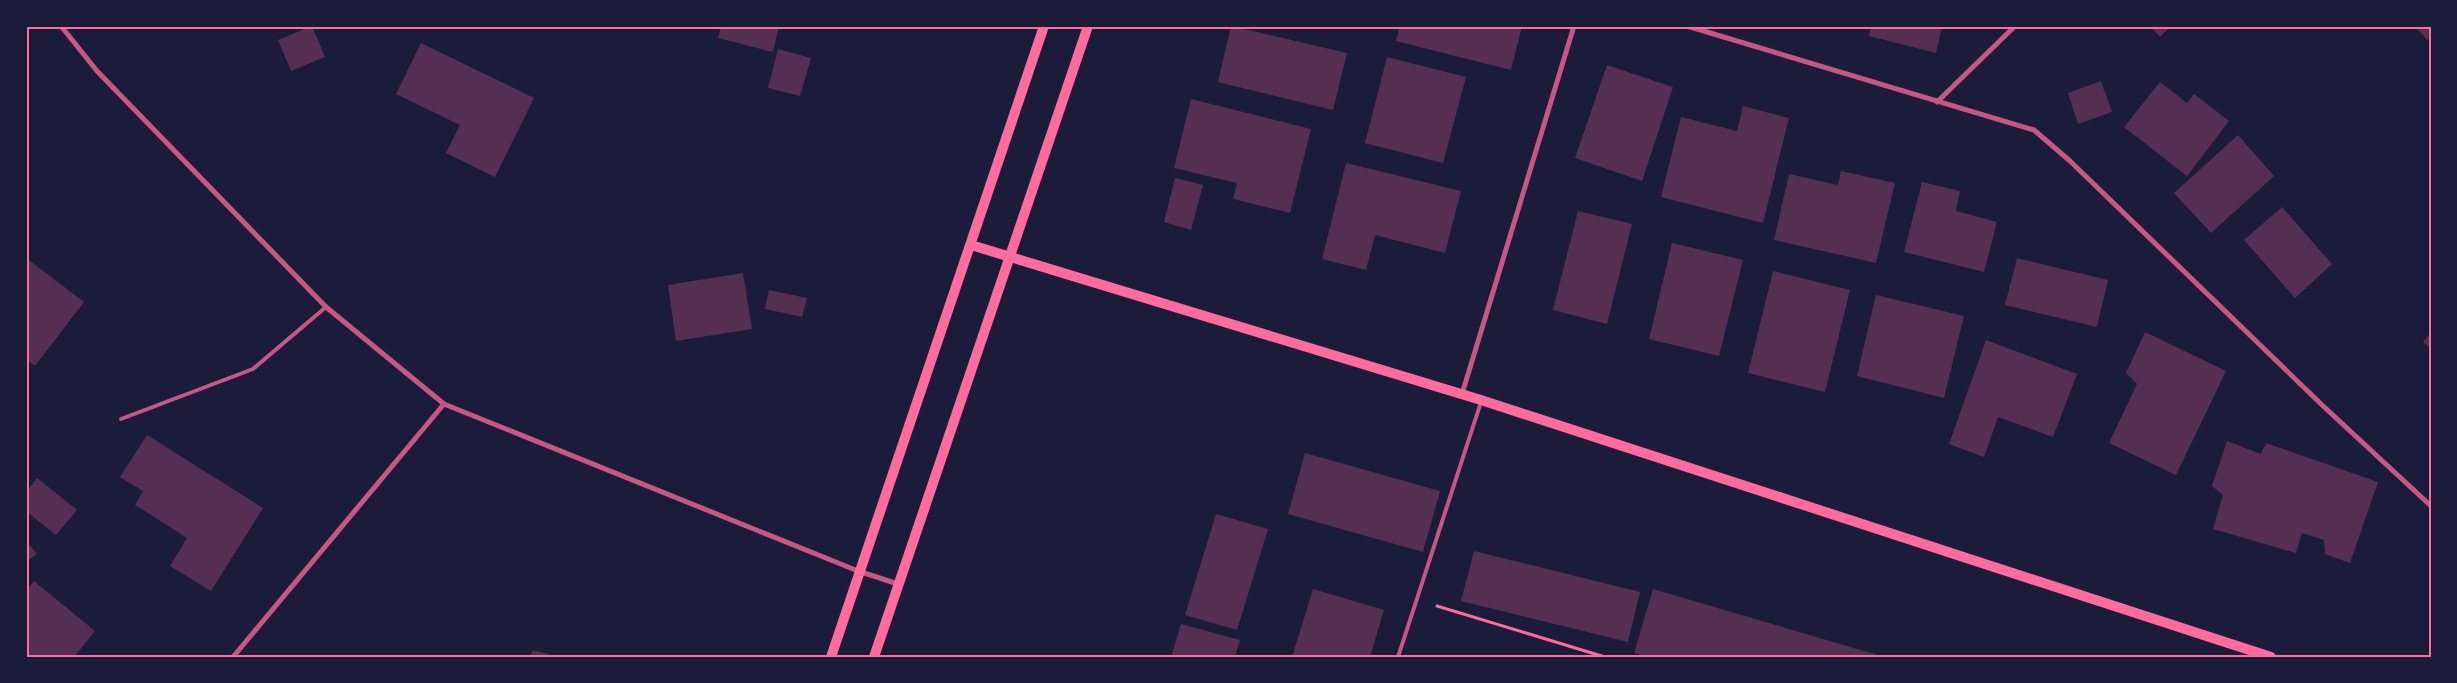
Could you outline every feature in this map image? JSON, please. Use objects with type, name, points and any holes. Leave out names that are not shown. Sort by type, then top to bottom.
[{"type":"main road","points":[[831,657],[858,571],[971,245],[1044,26]]},
{"type":"main road","points":[[874,657],[1088,26]]},
{"type":"main road","points":[[971,245],[1481,400],[2271,657]]},
{"type":"street","points":[[62,26],[97,71],[326,307],[444,404],[858,571],[898,584]]},
{"type":"street","points":[[1462,394],[1574,26]]},
{"type":"street","points":[[1687,26],[2034,130],[2070,161],[2321,404],[2431,506]]},
{"type":"street","points":[[1936,102],[2015,26]]},
{"type":"street","points":[[233,657],[444,404]]},
{"type":"lane","points":[[120,419],[253,369],[326,307]]},
{"type":"lane","points":[[1398,657],[1415,599],[1481,400]]},
{"type":"path","points":[[1415,599],[1605,657]]},
{"type":"building","points":[[312,26],[325,57],[291,71],[278,40]]},
{"type":"building","points":[[721,26],[779,26],[773,52],[718,38]]},
{"type":"building","points":[[1231,26],[1347,53],[1333,110],[1218,82]]},
{"type":"building","points":[[1400,26],[1522,26],[1511,70],[1396,41]]},
{"type":"building","points":[[1871,26],[1942,26],[1936,53],[1869,36]]},
{"type":"building","points":[[2150,26],[2171,26],[2160,37]]},
{"type":"building","points":[[2415,26],[2431,26],[2431,36],[2427,40]]},
{"type":"building","points":[[421,43],[534,98],[495,177],[446,153],[460,125],[396,94]]},
{"type":"building","points":[[778,49],[811,58],[800,96],[768,88]]},
{"type":"building","points":[[1387,57],[1466,77],[1443,163],[1365,143]]},
{"type":"building","points":[[1607,65],[1673,87],[1642,181],[1575,158]]},
{"type":"building","points":[[2101,81],[2112,112],[2078,124],[2068,93]]},
{"type":"building","points":[[2160,82],[2187,103],[2194,94],[2229,121],[2187,176],[2124,127]]},
{"type":"building","points":[[1191,99],[1311,129],[1290,213],[1233,199],[1237,183],[1174,168]]},
{"type":"building","points":[[1743,106],[1789,118],[1763,223],[1661,197],[1681,117],[1737,131]]},
{"type":"building","points":[[2238,135],[2274,176],[2211,233],[2174,193]]},
{"type":"building","points":[[1346,163],[1461,191],[1445,253],[1375,235],[1366,270],[1322,259]]},
{"type":"building","points":[[1841,171],[1895,183],[1876,263],[1774,240],[1789,174],[1838,185]]},
{"type":"building","points":[[1175,178],[1203,185],[1191,230],[1164,222]]},
{"type":"building","points":[[1922,182],[1960,191],[1956,211],[1997,222],[1984,272],[1904,252]]},
{"type":"building","points":[[2282,207],[2332,264],[2295,298],[2244,240]]},
{"type":"building","points":[[1578,211],[1632,224],[1607,324],[1553,310]]},
{"type":"building","points":[[1672,243],[1743,260],[1719,356],[1649,339]]},
{"type":"building","points":[[26,258],[84,302],[35,366],[26,359]]},
{"type":"building","points":[[2017,258],[2108,280],[2097,327],[2005,305]]},
{"type":"building","points":[[1773,271],[1850,290],[1825,392],[1748,373]]},
{"type":"building","points":[[743,273],[752,329],[676,341],[668,285]]},
{"type":"building","points":[[769,290],[807,298],[802,317],[765,309]]},
{"type":"building","points":[[1876,295],[1964,316],[1944,398],[1857,376]]},
{"type":"building","points":[[2145,332],[2226,371],[2176,475],[2109,443],[2137,384],[2126,373]]},
{"type":"building","points":[[2431,333],[2431,349],[2423,342]]},
{"type":"building","points":[[1986,340],[2077,374],[2053,437],[1998,417],[1984,457],[1949,444]]},
{"type":"building","points":[[147,435],[263,508],[211,591],[170,566],[187,538],[135,505],[143,491],[120,477]]},
{"type":"building","points":[[2227,441],[2261,454],[2266,443],[2378,482],[2350,563],[2325,554],[2324,540],[2302,533],[2296,553],[2213,529],[2223,495],[2212,486]]},
{"type":"building","points":[[1305,453],[1440,491],[1423,552],[1288,514]]},
{"type":"building","points":[[37,478],[77,510],[56,535],[26,511],[26,493]]},
{"type":"building","points":[[1216,514],[1268,529],[1237,630],[1185,615]]},
{"type":"building","points":[[26,541],[37,554],[26,562]]},
{"type":"building","points":[[1474,551],[1640,592],[1628,642],[1461,601]]},
{"type":"building","points":[[34,581],[95,631],[74,657],[26,657],[26,591]]},
{"type":"building","points":[[1313,589],[1384,610],[1370,657],[1292,657]]},
{"type":"building","points":[[1653,589],[1881,657],[1648,657],[1634,653]]},
{"type":"building","points":[[1181,624],[1240,640],[1235,657],[1171,657]]},
{"type":"building","points":[[533,650],[555,656],[555,657],[530,657]]}]
